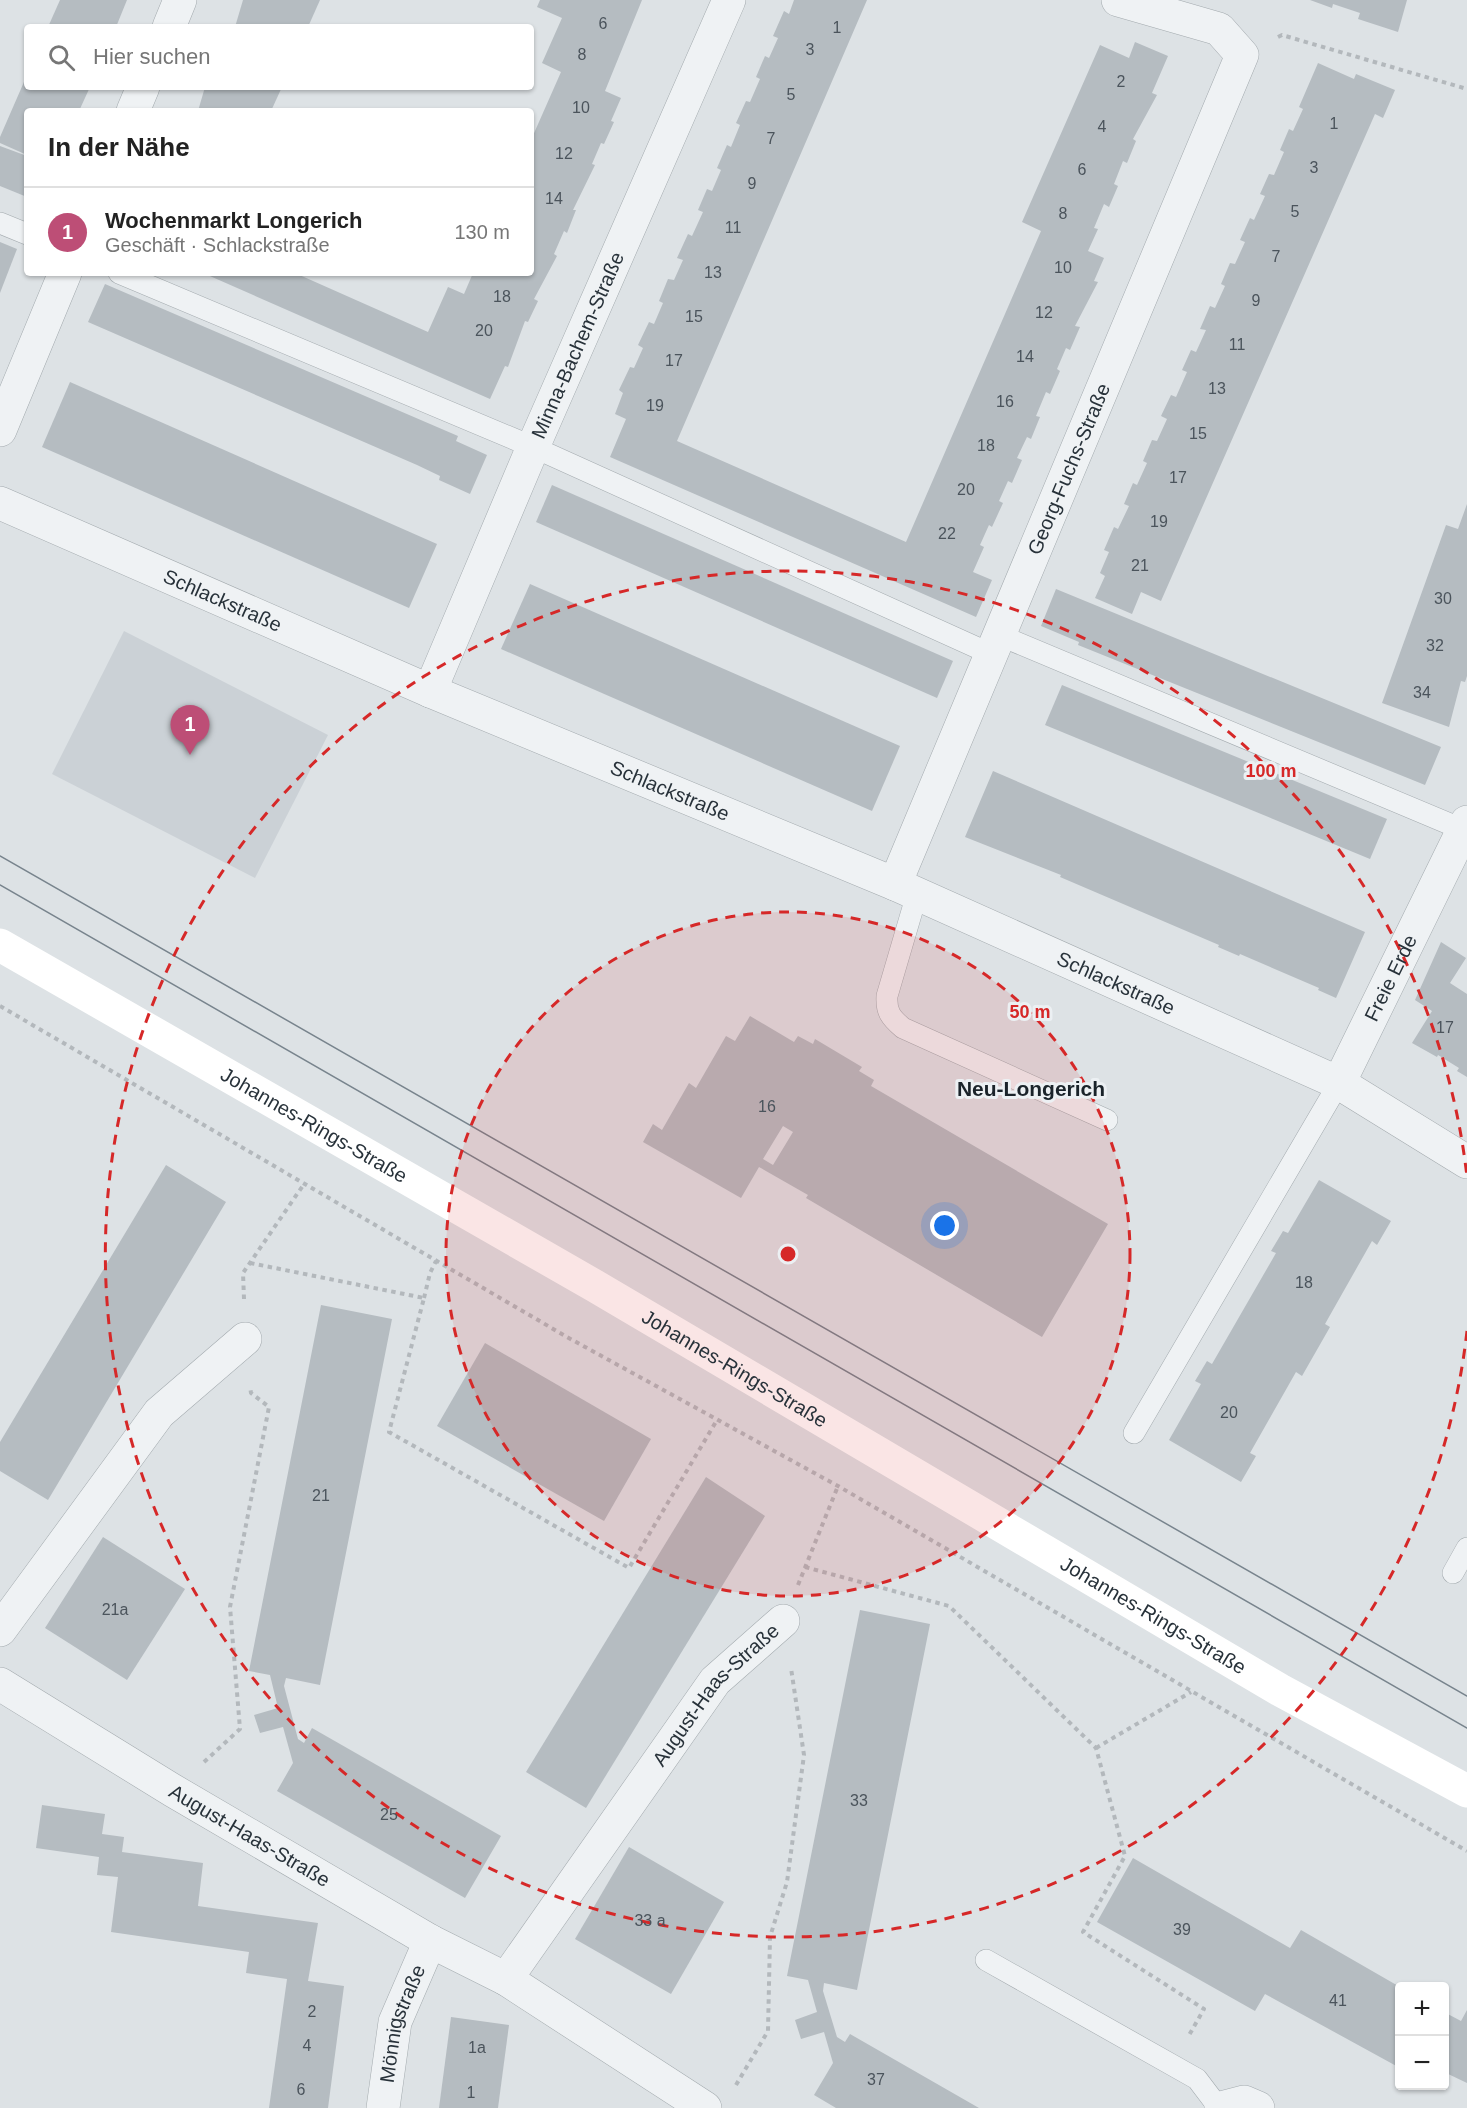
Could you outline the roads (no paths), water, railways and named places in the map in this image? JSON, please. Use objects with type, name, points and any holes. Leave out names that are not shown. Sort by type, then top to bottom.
[{"type":"street","points":[[170,24],[180,0]]},
{"type":"street","name":"Minna-Bachem-Straße","points":[[430,691],[533,447],[729,0]]},
{"type":"street","name":"Georg-Fuchs-Straße","points":[[906,889],[995,645],[1242,55],[1219,29],[1118,0]]},
{"type":"street","points":[[134,108],[142,90]]},
{"type":"street","points":[[0,430],[64,276]]},
{"type":"street","name":"Schlackstraße","points":[[0,503],[430,691],[906,889],[1339,1083],[1467,1162]]},
{"type":"street","name":"Freie Erde","points":[[1339,1083],[1456,878],[1466,826]]},
{"type":"street","name":"Johannes-Rings-Straße","points":[[0,945],[595,1286],[1280,1690],[1467,1791]]},
{"type":"street","points":[[0,1630],[159,1413],[245,1339]]},
{"type":"street","name":"August-Haas-Straße","points":[[506,1979],[715,1681],[783,1621]]},
{"type":"street","name":"August-Haas-Straße","points":[[0,1684],[172,1790],[430,1941],[506,1979],[705,2108]]},
{"type":"street","name":"Mönnigstraße","points":[[383,2108],[395,2022],[430,1941]]},
{"type":"street","points":[[1220,2108],[1244,2102],[1258,2108]]},
{"type":"lane","points":[[0,223],[24,233]]},
{"type":"lane","points":[[126,276],[995,645],[1466,826]]},
{"type":"lane","points":[[906,889],[887,996],[886,1009],[892,1018],[903,1028],[1107,1120]]},
{"type":"lane","points":[[1134,1433],[1339,1083]]},
{"type":"lane","points":[[1453,1573],[1467,1548]]},
{"type":"lane","points":[[986,1960],[1197,2079],[1220,2108]]},
{"type":"tram line","points":[[0,856],[1467,1696]]},
{"type":"tram line","points":[[0,885],[1467,1728]]},
{"type":"place","name":"Wochenmarkt Longerich","points":[[190,755]]},
{"type":"district","name":"Neu-Longerich","points":[[1031,1089]]}]
